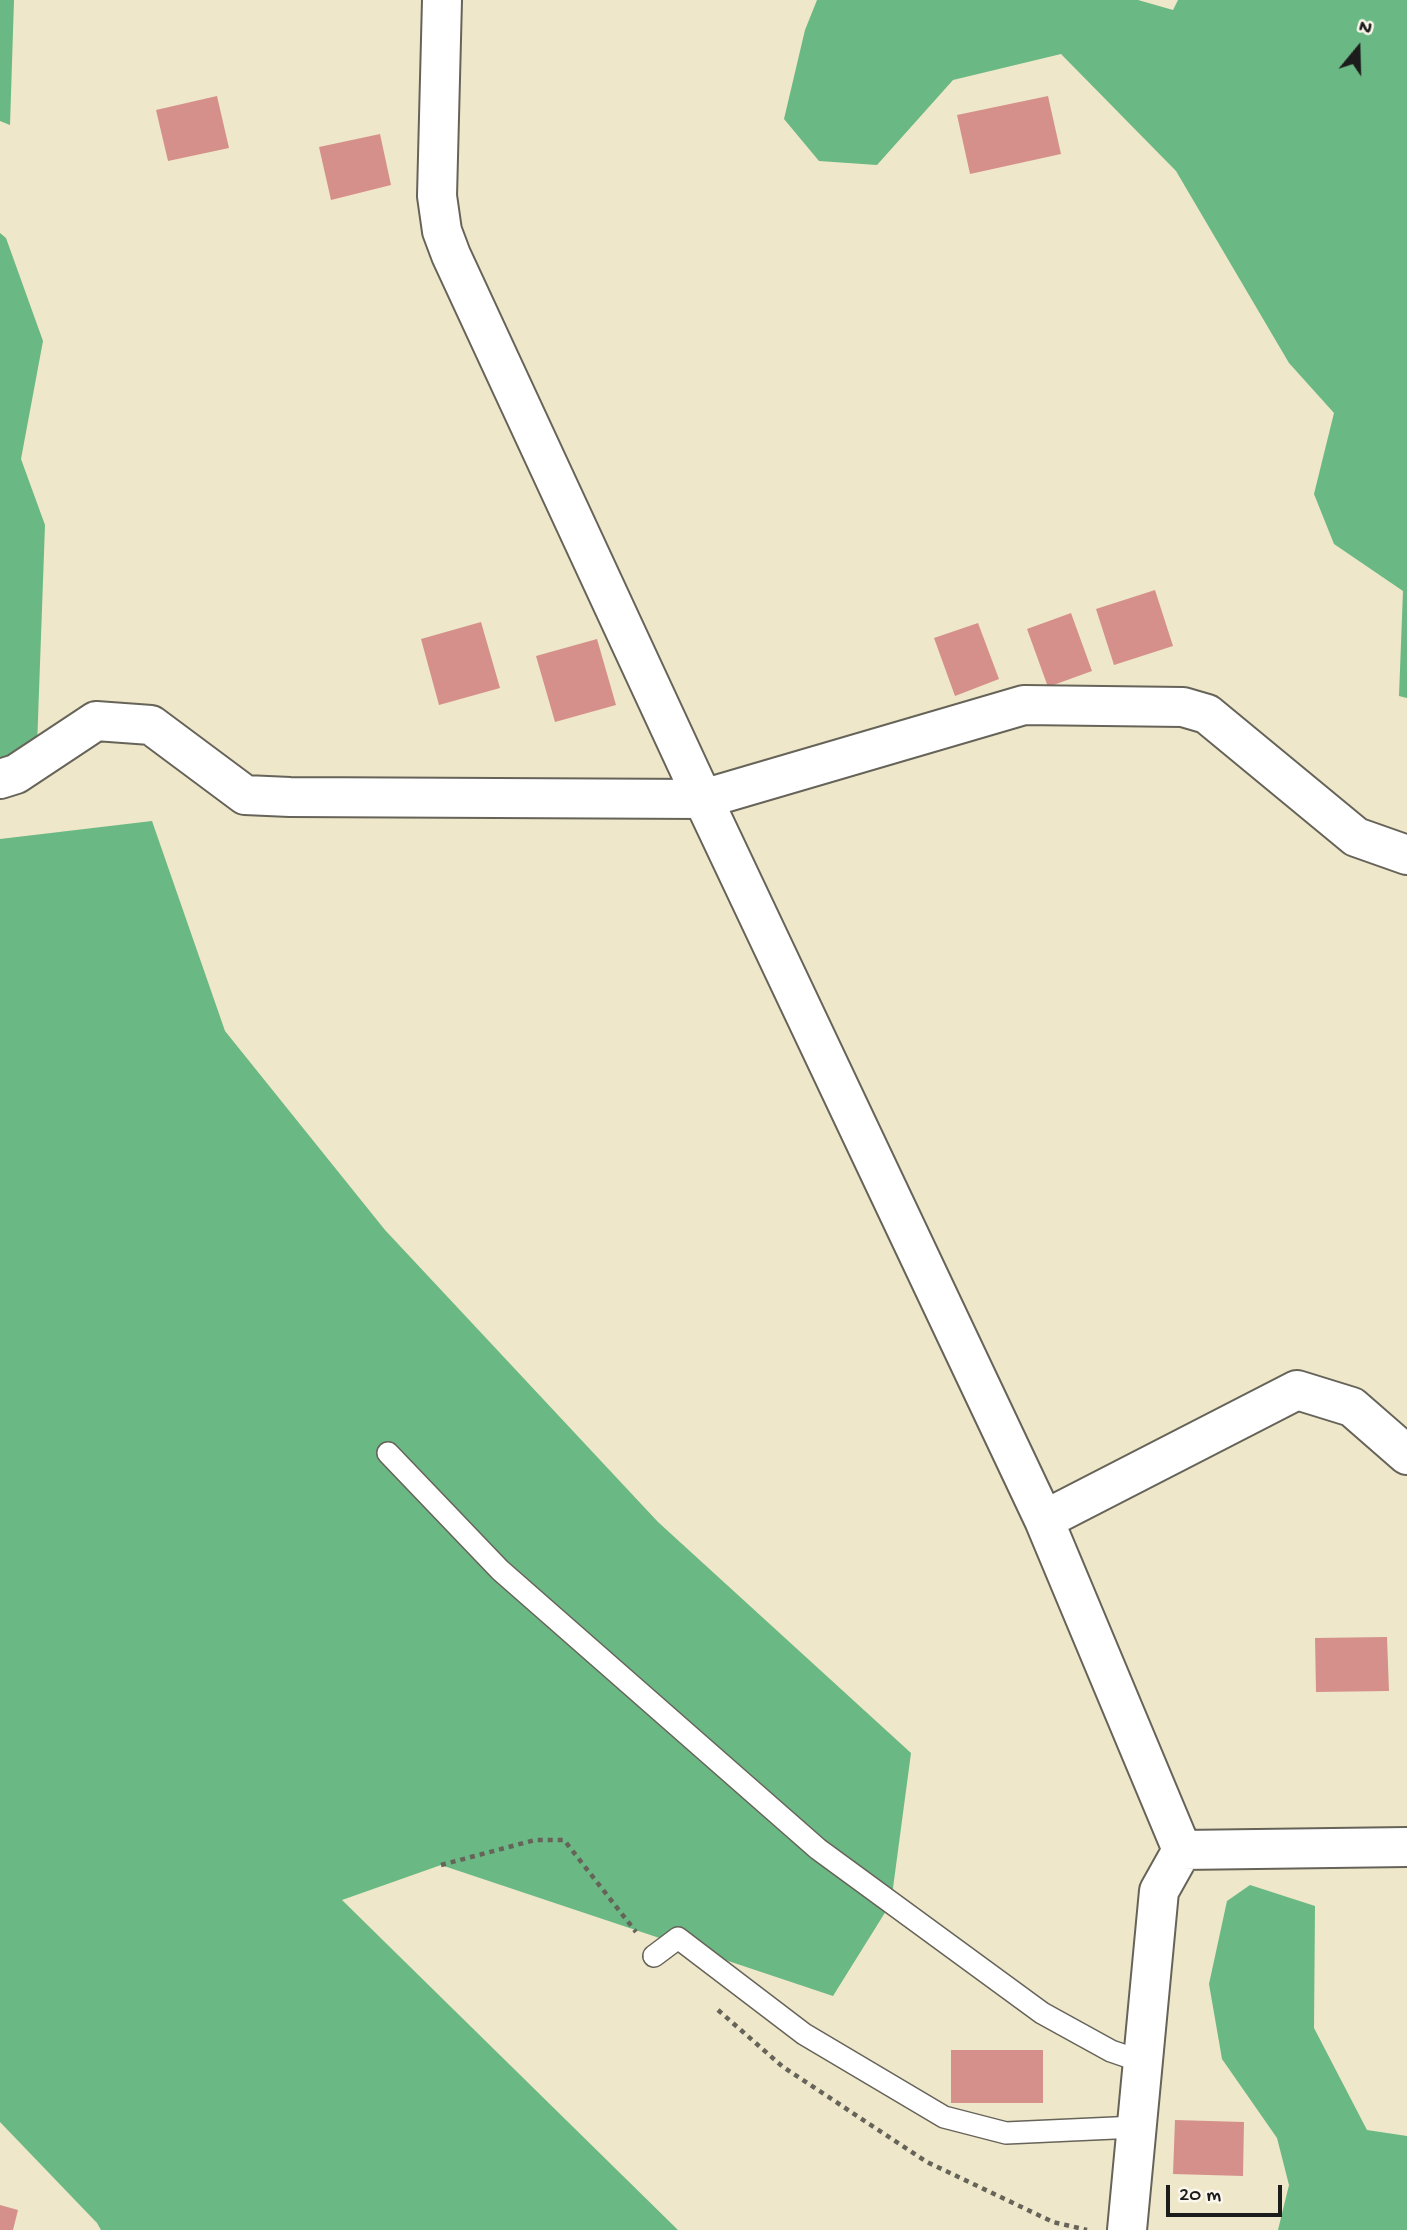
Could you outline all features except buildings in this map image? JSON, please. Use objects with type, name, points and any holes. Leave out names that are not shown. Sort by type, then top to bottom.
[{"type":"street","points":[[442,0],[437,196],[442,231],[451,255],[703,799],[1044,1520],[1182,1850]]},
{"type":"street","points":[[0,779],[16,774],[96,721],[152,725],[245,795],[703,799],[1024,705],[1183,707],[1207,714],[1356,837],[1407,855]]},
{"type":"street","points":[[1044,1520],[1297,1390],[1352,1407],[1407,1455]]},
{"type":"street","points":[[1182,1850],[1407,1847]]},
{"type":"street","points":[[1126,2230],[1159,1891],[1182,1850]]},
{"type":"lane","points":[[388,1453],[500,1570],[818,1849],[1042,2012],[1111,2051],[1143,2062]]},
{"type":"lane","points":[[654,1956],[678,1938],[804,2034],[944,2117],[1006,2133],[1136,2127]]},
{"type":"green space","points":[[0,0],[14,0],[10,125],[0,121]]},
{"type":"green space","points":[[817,0],[1138,0],[1173,10],[1178,0],[1407,0],[1407,698],[1399,696],[1403,591],[1334,544],[1314,494],[1334,413],[1289,363],[1176,171],[1061,54],[953,80],[877,165],[819,161],[784,119],[805,30]]},
{"type":"green space","points":[[0,233],[6,238],[43,341],[21,459],[45,525],[37,747],[0,762]]},
{"type":"green space","points":[[152,821],[225,1031],[385,1230],[658,1522],[911,1753],[891,1903],[833,1996],[441,1865],[342,1900],[678,2230],[101,2230],[0,2122],[0,839]]},
{"type":"green space","points":[[1250,1885],[1315,1906],[1314,2028],[1367,2130],[1407,2136],[1407,2230],[1278,2230],[1289,2185],[1277,2138],[1222,2059],[1209,1984],[1227,1901]]}]
